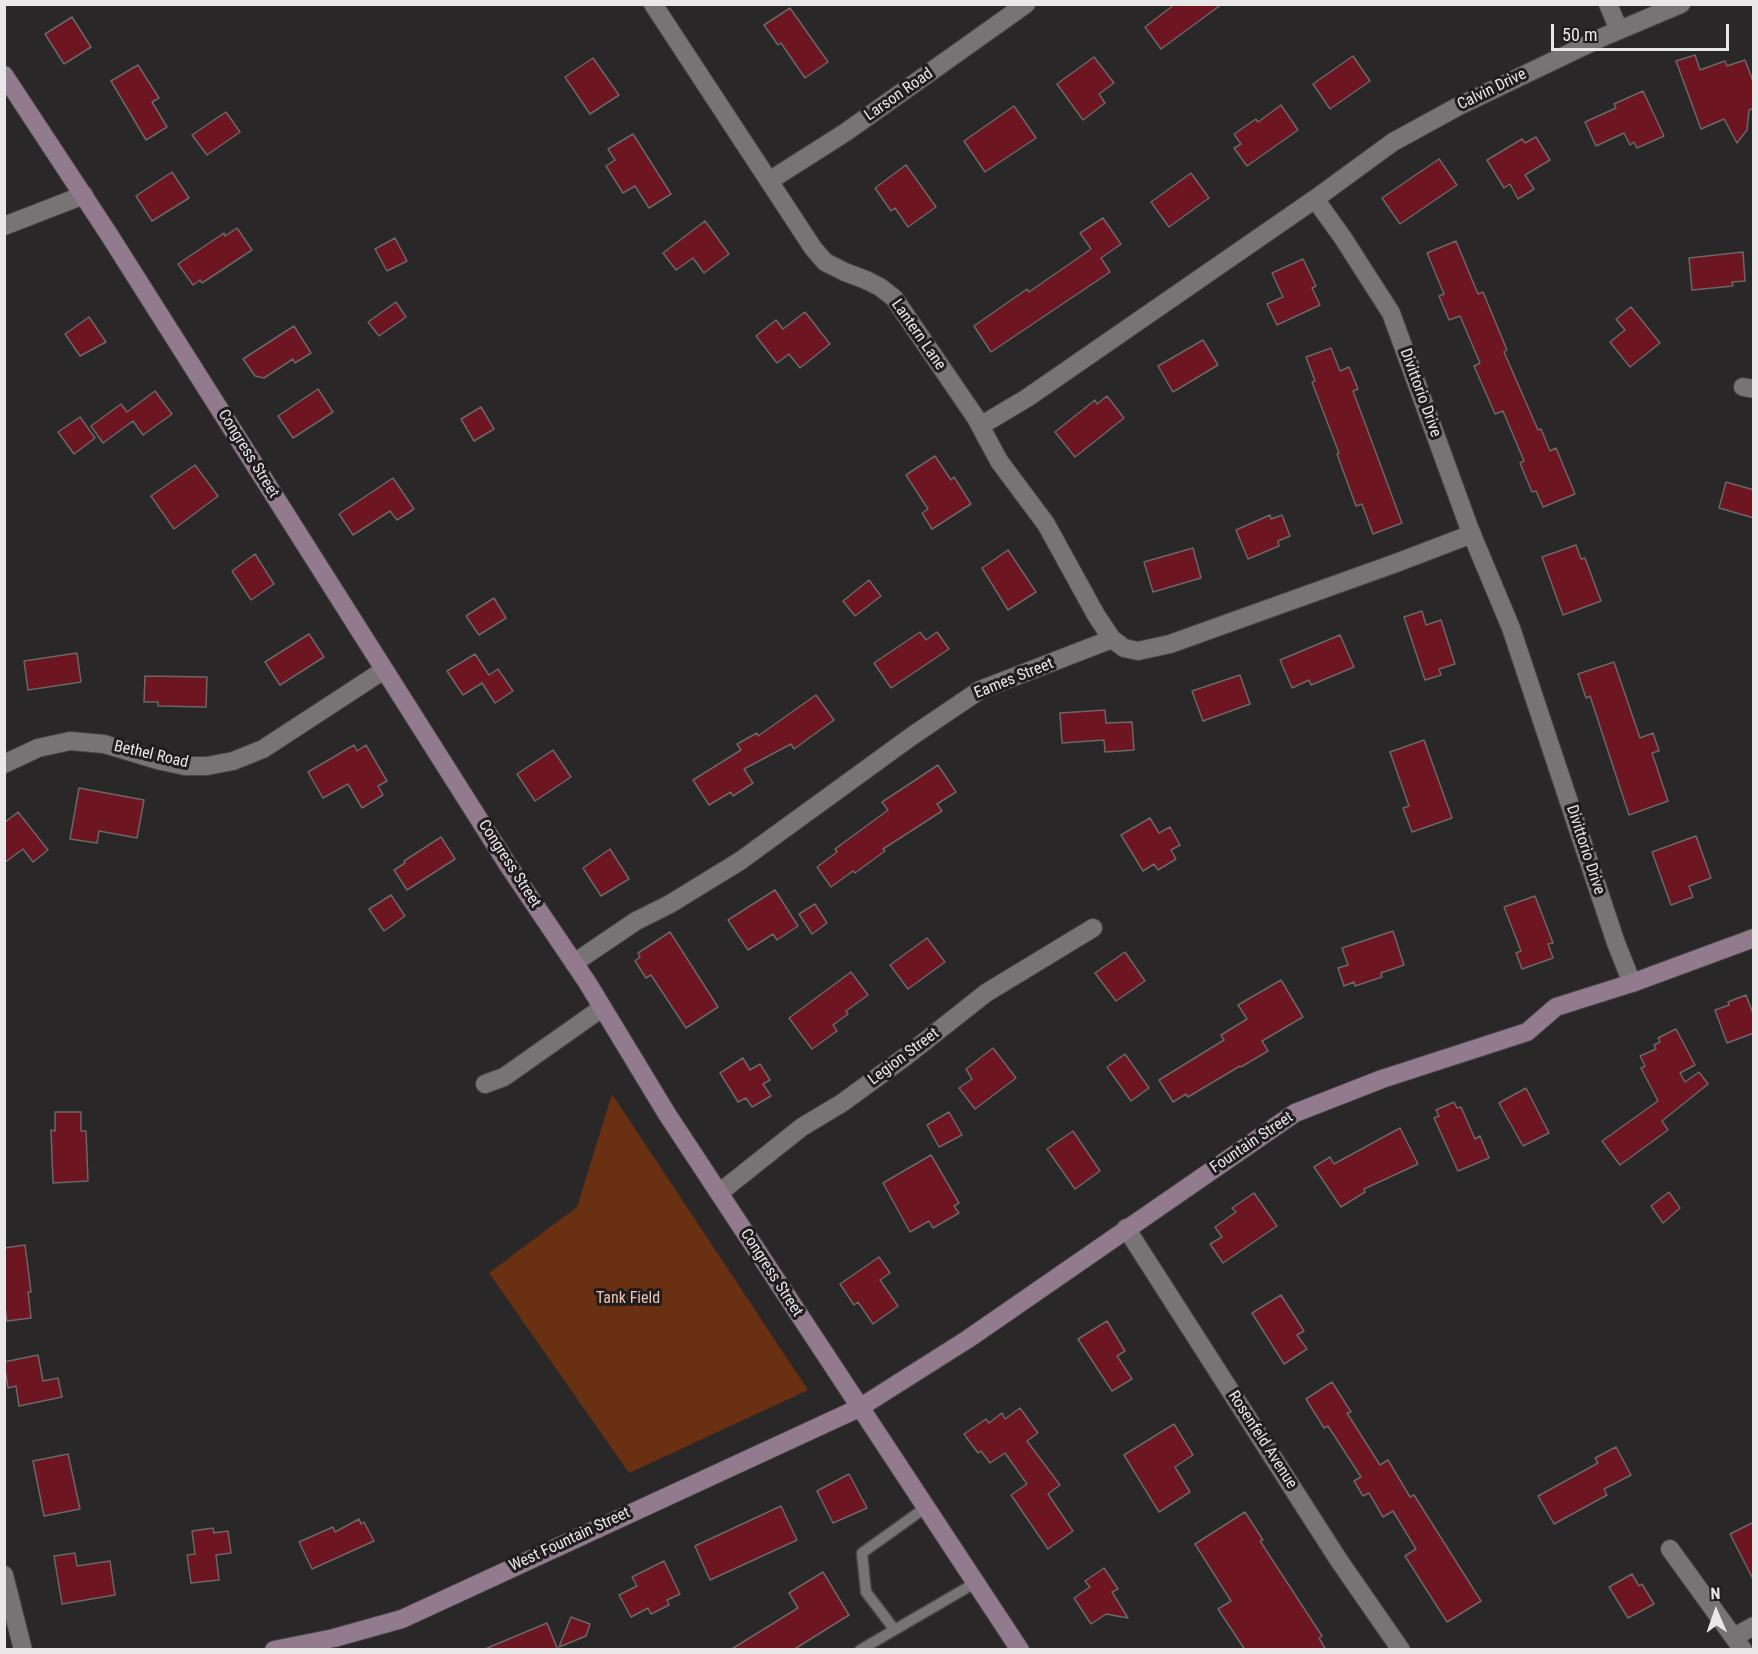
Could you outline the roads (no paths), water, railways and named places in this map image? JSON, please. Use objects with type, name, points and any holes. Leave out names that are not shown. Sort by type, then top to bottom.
[{"type":"main road","name":"Congress Street","points":[[4,75],[84,195],[384,670],[574,963],[667,1114],[1020,1650]]},
{"type":"main road","name":"Fountain Street","points":[[859,1408],[968,1339],[1295,1113],[1371,1082],[1527,1032],[1556,1007],[1632,983],[1754,938]]},
{"type":"main road","name":"West Fountain Street","points":[[274,1650],[334,1638],[402,1619],[859,1408]]},
{"type":"street","name":"Lantern Lane","points":[[653,4],[801,232],[825,262],[880,287],[894,298],[980,426],[999,461],[1046,524],[1096,615],[1112,639]]},
{"type":"street","name":"Larson Road","points":[[769,181],[846,132],[1026,4]]},
{"type":"street","points":[[1608,4],[1619,30]]},
{"type":"street","name":"Calvin Drive","points":[[1315,199],[1393,142],[1456,107],[1619,30],[1682,4]]},
{"type":"street","points":[[4,225],[84,195]]},
{"type":"street","points":[[980,426],[1028,398],[1315,199]]},
{"type":"street","name":"Divittorio Drive","points":[[1315,199],[1391,313],[1472,534],[1511,628],[1613,933],[1632,983]]},
{"type":"street","points":[[1112,639],[1124,648],[1137,651],[1170,644],[1396,564],[1472,534]]},
{"type":"street","name":"Eames Street","points":[[574,963],[636,921],[670,904],[740,861],[912,736],[980,690],[1112,639]]},
{"type":"street","name":"Bethel Road","points":[[4,764],[38,748],[70,741],[104,744],[157,760],[185,765],[207,766],[233,761],[271,744],[384,670]]},
{"type":"street","name":"Legion Street","points":[[719,1193],[802,1127],[842,1103],[905,1058],[986,993],[1093,928]]},
{"type":"street","points":[[485,1084],[504,1077],[602,1008]]},
{"type":"street","name":"Rosenfeld Avenue","points":[[1126,1228],[1332,1549],[1401,1650]]},
{"type":"street","points":[[1671,1549],[1739,1643],[1754,1626]]},
{"type":"street","points":[[4,1575],[23,1650]]},
{"type":"lane","points":[[894,1629],[866,1592],[862,1553],[925,1508]]},
{"type":"lane","points":[[860,1650],[975,1583]]},
{"type":"park label","name":"Tank Field","points":[[628,1299]]}]
